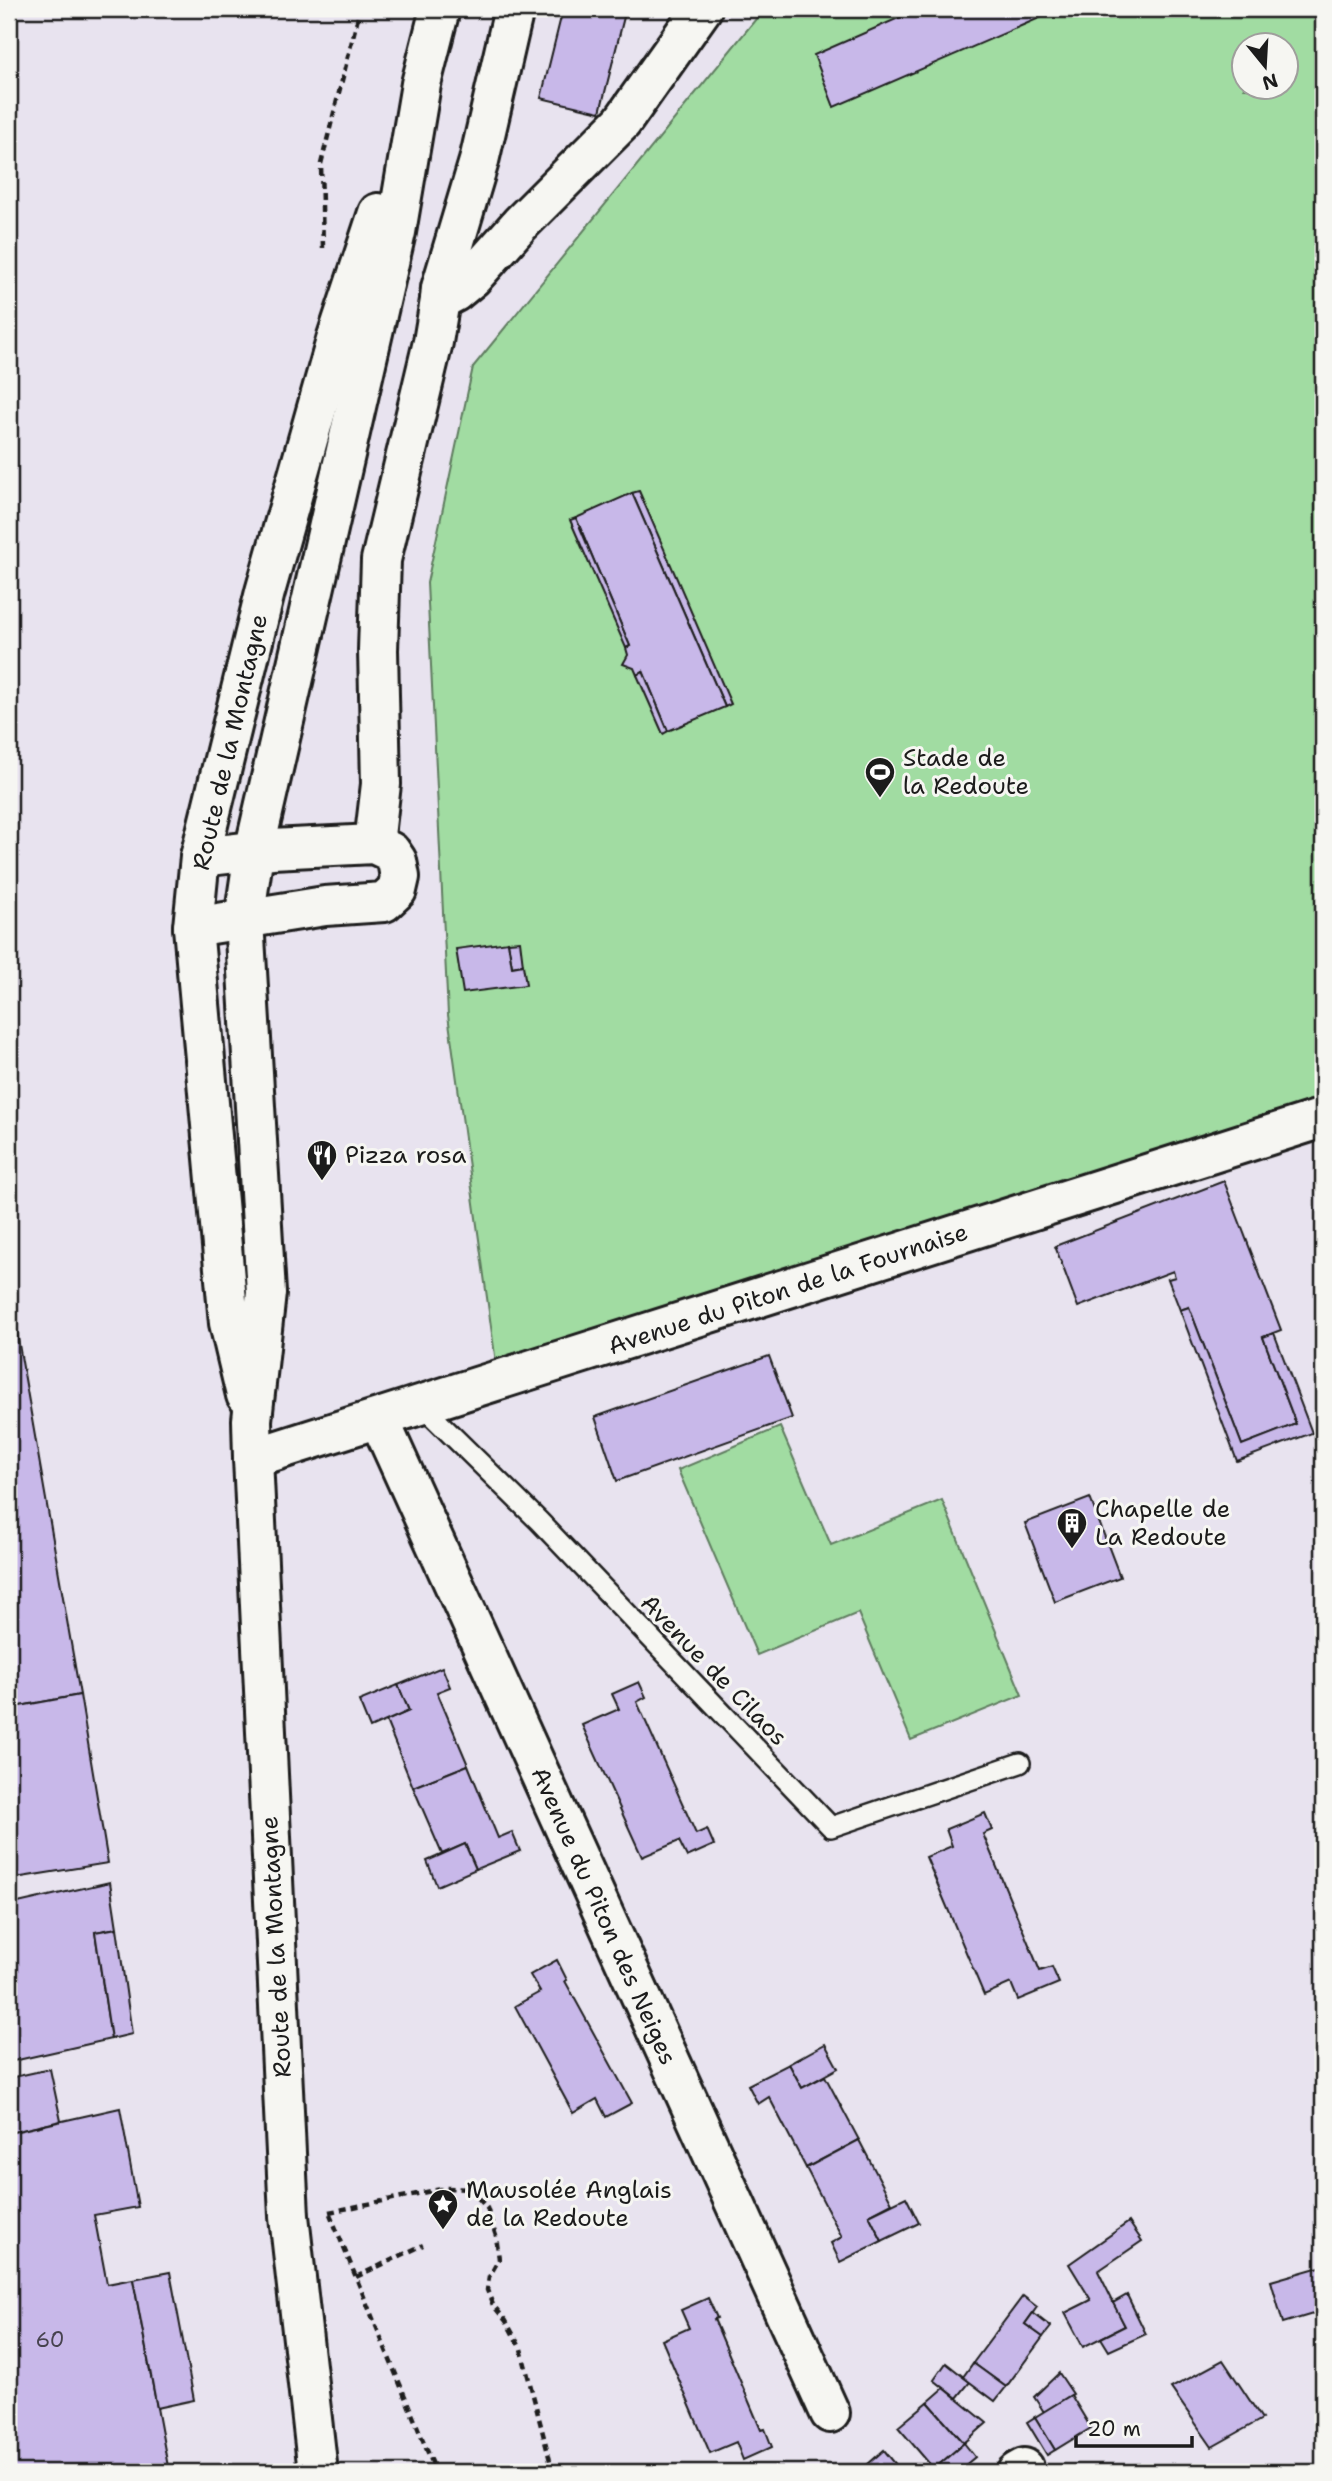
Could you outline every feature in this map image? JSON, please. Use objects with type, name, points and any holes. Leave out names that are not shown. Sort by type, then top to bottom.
[{"type":"street","name":"Route de la Montagne","points":[[252,1420],[229,1323],[193,927],[200,857],[265,592],[337,337],[421,84],[440,9]]},
{"type":"street","points":[[374,844],[381,784],[378,650],[381,560],[433,342],[441,288],[479,161],[514,9]]},
{"type":"street","points":[[440,300],[473,277],[520,224],[622,122],[702,9]]},
{"type":"street","name":"Route de la Montagne","points":[[318,2472],[289,2216],[253,1458],[252,1420],[266,1293],[244,920],[254,852],[396,232],[421,84]]},
{"type":"street","points":[[193,927],[325,906],[384,902],[397,890],[400,877],[397,862],[391,852],[374,844],[272,849],[200,857]]},
{"type":"street","name":"Avenue du Piton de la Fournaise","points":[[253,1458],[1323,1118]]},
{"type":"street","name":"Avenue du Piton des Neiges","points":[[379,1419],[830,2413]]},
{"type":"lane","name":"Avenue de Cilaos","points":[[421,1405],[539,1521],[831,1827],[1020,1762]]},
{"type":"path","points":[[289,2216],[329,2212],[446,2188],[470,2189],[487,2208],[496,2236],[499,2259],[489,2277],[487,2290],[493,2305],[506,2321],[521,2349],[553,2472]]},
{"type":"path","points":[[329,2212],[436,2472]]},
{"type":"path","points":[[356,2277],[423,2245]]},
{"type":"green space","name":"Stade de la Redoute","points":[[764,9],[1323,9],[1323,1103],[497,1370],[448,1015],[427,583],[473,367]]},
{"type":"green space","points":[[780,1427],[831,1545],[942,1500],[1022,1695],[911,1740],[858,1613],[757,1655],[678,1470]]},
{"type":"building","points":[[563,9],[626,9],[600,112],[541,98]]},
{"type":"building","points":[[919,9],[1060,9],[834,107],[814,55]]},
{"type":"building","points":[[639,491],[731,704],[725,707],[632,493]]},
{"type":"building","points":[[632,493],[725,707],[668,731],[643,671],[637,675],[634,668],[623,664],[628,655],[626,648],[630,646],[576,518]]},
{"type":"building","points":[[576,518],[630,646],[626,648],[570,520]]},
{"type":"building","points":[[643,671],[668,731],[663,734],[637,675]]},
{"type":"building","points":[[520,941],[523,965],[512,967],[508,942]]},
{"type":"building","points":[[508,942],[512,967],[523,965],[526,985],[463,993],[456,949]]},
{"type":"building","points":[[1224,1181],[1281,1330],[1263,1337],[1296,1424],[1242,1445],[1189,1307],[1180,1310],[1168,1279],[1175,1277],[1173,1271],[1078,1307],[1055,1246]]},
{"type":"building","points":[[9,1287],[80,1695],[9,1708]]},
{"type":"building","points":[[1189,1307],[1242,1445],[1296,1424],[1263,1337],[1274,1333],[1312,1433],[1237,1461],[1180,1310]]},
{"type":"building","points":[[769,1356],[792,1418],[617,1481],[595,1417]]},
{"type":"building","name":"Chapelle de La Redoute","points":[[1090,1498],[1120,1577],[1055,1602],[1025,1523]]},
{"type":"building","points":[[442,1667],[450,1687],[437,1692],[468,1765],[413,1787],[386,1721],[409,1711],[398,1685]]},
{"type":"building","points":[[639,1682],[646,1697],[637,1702],[696,1834],[707,1829],[714,1845],[687,1857],[679,1841],[642,1857],[582,1725],[619,1709],[612,1694]]},
{"type":"building","points":[[398,1685],[409,1711],[370,1728],[359,1701]]},
{"type":"building","points":[[80,1695],[108,1863],[9,1879],[9,1708]]},
{"type":"building","points":[[468,1765],[498,1838],[512,1832],[520,1851],[476,1869],[465,1844],[442,1854],[413,1787]]},
{"type":"building","points":[[985,1813],[992,1830],[983,1834],[1040,1971],[1052,1967],[1059,1983],[1018,2000],[1011,1983],[984,1995],[926,1857],[952,1846],[946,1829]]},
{"type":"building","points":[[465,1844],[476,1869],[437,1886],[427,1861]]},
{"type":"building","points":[[110,1882],[117,1928],[95,1932],[111,2039],[9,2062],[9,1905]]},
{"type":"building","points":[[117,1928],[132,2034],[111,2039],[95,1932]]},
{"type":"building","points":[[557,1960],[567,1980],[565,1981],[632,2103],[606,2117],[597,2099],[573,2113],[515,2006],[540,1992],[530,1975]]},
{"type":"building","points":[[825,2044],[838,2068],[802,2088],[789,2064]]},
{"type":"building","points":[[789,2064],[802,2088],[825,2076],[859,2140],[806,2168],[769,2097],[758,2104],[748,2085]]},
{"type":"building","points":[[50,2069],[61,2121],[9,2133],[9,2078]]},
{"type":"building","points":[[120,2108],[138,2207],[94,2215],[107,2284],[133,2279],[169,2472],[9,2472],[9,2133]]},
{"type":"building","points":[[859,2140],[892,2203],[869,2215],[882,2241],[840,2262],[831,2243],[842,2237],[806,2168]]},
{"type":"building","points":[[906,2197],[919,2223],[882,2241],[869,2215]]},
{"type":"building","points":[[1129,2222],[1142,2241],[1098,2271],[1125,2326],[1083,2347],[1065,2313],[1091,2300],[1069,2264]]},
{"type":"building","points":[[1323,2266],[1323,2311],[1283,2323],[1271,2281]]},
{"type":"building","points":[[170,2272],[194,2400],[157,2408],[133,2279]]},
{"type":"building","points":[[1127,2295],[1146,2334],[1109,2351],[1101,2338],[1125,2326],[1113,2303]]},
{"type":"building","points":[[1023,2296],[1037,2307],[1025,2324],[1043,2337],[1006,2387],[973,2363]]},
{"type":"building","points":[[708,2298],[717,2318],[714,2319],[761,2430],[765,2429],[772,2447],[743,2460],[736,2442],[710,2453],[662,2340],[689,2328],[681,2310]]},
{"type":"building","points":[[1033,2313],[1051,2327],[1043,2337],[1025,2324]]},
{"type":"building","points":[[1223,2360],[1262,2419],[1212,2447],[1171,2388]]},
{"type":"building","points":[[946,2363],[970,2382],[957,2398],[934,2380]]},
{"type":"building","points":[[973,2363],[1006,2387],[995,2401],[963,2377]]},
{"type":"building","points":[[1059,2373],[1073,2394],[1044,2412],[1034,2397]]},
{"type":"building","points":[[944,2388],[987,2423],[964,2443],[928,2402]]},
{"type":"building","points":[[1071,2395],[1091,2428],[1055,2450],[1035,2417]]},
{"type":"building","points":[[928,2402],[964,2443],[934,2469],[898,2427]]},
{"type":"building","points":[[1035,2417],[1055,2450],[1047,2455],[1027,2422]]},
{"type":"building","points":[[964,2443],[975,2457],[957,2472],[937,2472],[934,2469]]},
{"type":"building","points":[[884,2450],[902,2472],[859,2472]]},
{"type":"place","name":"Stade de la Redoute","points":[[880,799]]},
{"type":"place","name":"Pizza rosa","points":[[322,1182]]},
{"type":"place","name":"Chapelle de La Redoute","points":[[1072,1550]]},
{"type":"place","name":"Mausolée Anglais de la Redoute","points":[[443,2231]]}]
